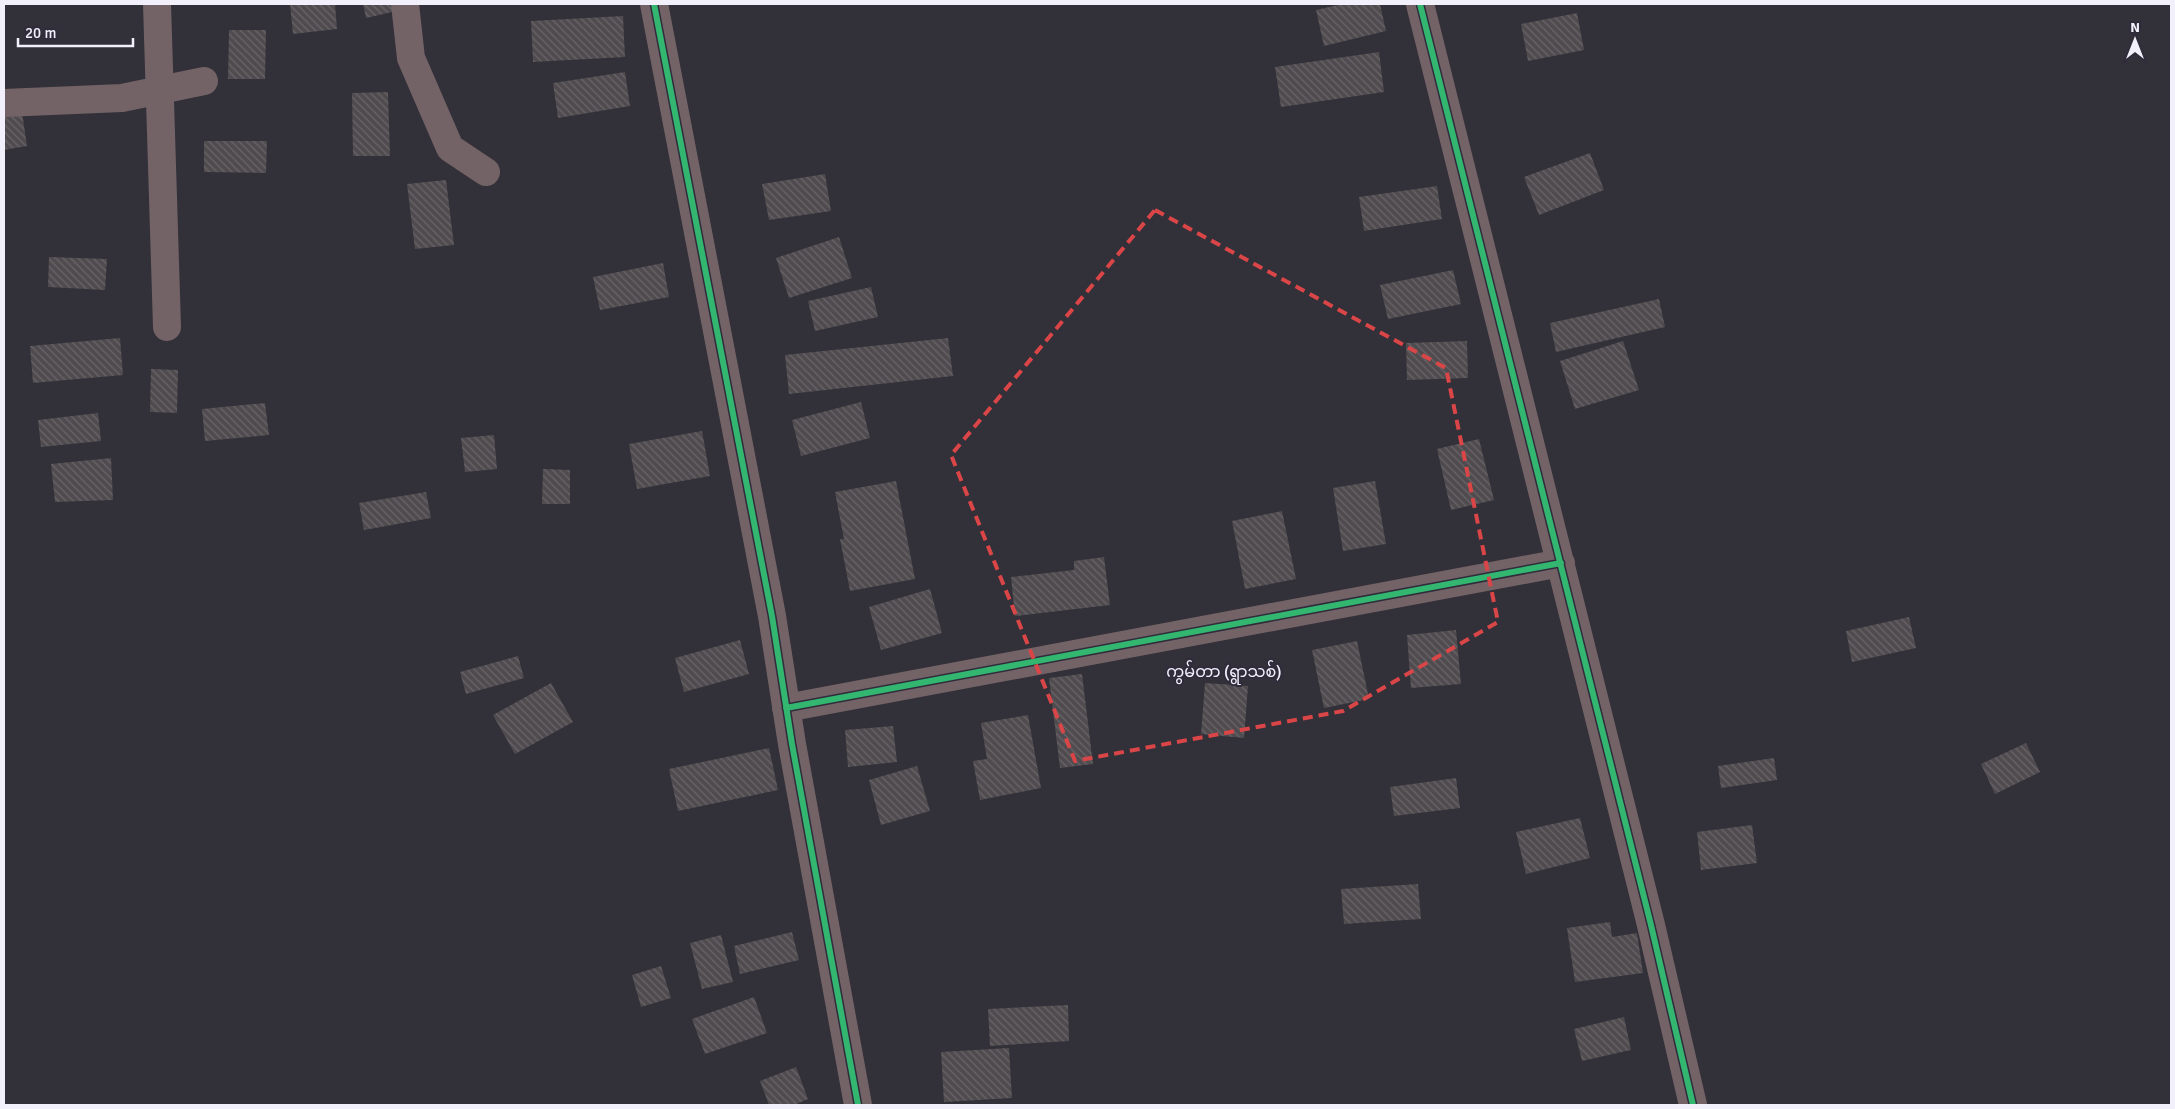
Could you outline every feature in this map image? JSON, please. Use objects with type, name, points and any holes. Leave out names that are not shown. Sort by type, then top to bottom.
[{"type":"street","points":[[157,4],[167,328]]},
{"type":"street","points":[[404,4],[411,58],[450,148],[486,172]]},
{"type":"street","points":[[654,4],[772,616],[786,708],[858,1105]]},
{"type":"street","points":[[1420,4],[1651,924],[1693,1105]]},
{"type":"street","points":[[4,103],[122,98],[204,81]]},
{"type":"street","points":[[786,708],[1561,563]]},
{"type":"highlighted area","points":[[1155,210],[1446,368],[1498,622],[1343,711],[1075,761],[951,455]]},
{"type":"building","points":[[290,4],[335,4],[337,29],[293,34]]},
{"type":"building","points":[[363,4],[400,4],[401,10],[366,18]]},
{"type":"building","points":[[1342,4],[1380,4],[1386,31],[1324,46],[1316,10]]},
{"type":"building","points":[[1577,13],[1584,50],[1528,61],[1521,24]]},
{"type":"building","points":[[623,16],[625,57],[533,62],[531,21]]},
{"type":"building","points":[[229,30],[266,30],[265,79],[228,79]]},
{"type":"building","points":[[1379,52],[1384,92],[1281,107],[1275,67]]},
{"type":"building","points":[[625,72],[630,106],[558,118],[553,83]]},
{"type":"building","points":[[388,92],[390,156],[353,156],[352,93]]},
{"type":"building","points":[[22,112],[27,146],[4,150],[4,115]]},
{"type":"building","points":[[204,141],[267,141],[266,173],[204,172]]},
{"type":"building","points":[[1590,153],[1604,190],[1539,215],[1524,177]]},
{"type":"building","points":[[825,174],[831,211],[769,220],[762,184]]},
{"type":"building","points":[[446,180],[454,245],[415,249],[407,184]]},
{"type":"building","points":[[1437,186],[1442,219],[1364,231],[1359,197]]},
{"type":"building","points":[[839,237],[852,278],[789,298],[776,258]]},
{"type":"building","points":[[49,257],[107,259],[105,290],[48,287]]},
{"type":"building","points":[[663,263],[669,297],[600,310],[593,277]]},
{"type":"building","points":[[1453,270],[1461,304],[1388,319],[1380,285]]},
{"type":"building","points":[[871,287],[878,317],[815,331],[808,301]]},
{"type":"building","points":[[1659,299],[1665,327],[1556,352],[1550,323]]},
{"type":"building","points":[[120,338],[123,375],[33,383],[30,346]]},
{"type":"building","points":[[948,338],[953,376],[789,394],[785,355]]},
{"type":"building","points":[[1467,341],[1468,378],[1407,380],[1406,343]]},
{"type":"building","points":[[1623,341],[1639,390],[1575,409],[1560,361]]},
{"type":"building","points":[[151,369],[178,370],[177,413],[150,412]]},
{"type":"building","points":[[861,402],[870,438],[801,456],[792,420]]},
{"type":"building","points":[[265,403],[269,435],[205,441],[202,409]]},
{"type":"building","points":[[98,413],[101,441],[41,447],[38,420]]},
{"type":"building","points":[[702,431],[710,476],[637,489],[629,444]]},
{"type":"building","points":[[494,435],[497,469],[465,472],[461,438]]},
{"type":"building","points":[[1479,439],[1494,500],[1451,510],[1437,449]]},
{"type":"building","points":[[111,458],[113,500],[55,502],[51,464]]},
{"type":"building","points":[[543,469],[570,470],[570,504],[542,504]]},
{"type":"building","points":[[896,481],[915,579],[850,591],[840,539],[844,539],[835,492]]},
{"type":"building","points":[[1375,481],[1386,544],[1343,551],[1333,488]]},
{"type":"building","points":[[426,492],[431,518],[364,530],[359,503]]},
{"type":"building","points":[[1282,511],[1296,579],[1245,589],[1232,521]]},
{"type":"building","points":[[1104,557],[1110,605],[1015,616],[1011,577],[1074,570],[1074,561]]},
{"type":"building","points":[[930,589],[942,633],[881,650],[869,607]]},
{"type":"building","points":[[1909,617],[1916,648],[1852,662],[1846,631]]},
{"type":"building","points":[[1456,630],[1461,684],[1411,688],[1407,635]]},
{"type":"building","points":[[740,640],[749,674],[684,692],[675,658]]},
{"type":"building","points":[[1357,641],[1369,699],[1324,708],[1312,650]]},
{"type":"building","points":[[518,656],[524,678],[466,694],[460,672]]},
{"type":"building","points":[[1082,674],[1093,764],[1060,768],[1049,678]]},
{"type":"building","points":[[551,683],[573,722],[515,754],[493,715]]},
{"type":"building","points":[[1205,683],[1248,686],[1244,738],[1201,734]]},
{"type":"building","points":[[1028,715],[1041,788],[980,800],[973,761],[987,759],[981,723]]},
{"type":"building","points":[[893,726],[897,762],[848,767],[845,730]]},
{"type":"building","points":[[2026,743],[2040,772],[1995,794],[1981,764]]},
{"type":"building","points":[[769,748],[778,790],[678,811],[669,769]]},
{"type":"building","points":[[1774,758],[1777,780],[1721,788],[1718,766]]},
{"type":"building","points":[[917,766],[930,811],[881,825],[869,780]]},
{"type":"building","points":[[1456,778],[1460,808],[1394,816],[1390,787]]},
{"type":"building","points":[[1580,818],[1590,858],[1526,874],[1516,832]]},
{"type":"building","points":[[1752,825],[1757,863],[1701,870],[1697,832]]},
{"type":"building","points":[[1418,884],[1421,919],[1344,924],[1341,889]]},
{"type":"building","points":[[1610,922],[1612,937],[1637,933],[1643,973],[1575,982],[1567,928]]},
{"type":"building","points":[[792,932],[799,960],[740,974],[734,946]]},
{"type":"building","points":[[721,935],[733,982],[702,989],[690,943]]},
{"type":"building","points":[[661,966],[671,998],[641,1007],[632,975]]},
{"type":"building","points":[[754,997],[767,1033],[705,1054],[692,1019]]},
{"type":"building","points":[[1068,1005],[1069,1041],[990,1046],[988,1009]]},
{"type":"building","points":[[1624,1017],[1631,1050],[1582,1061],[1574,1029]]},
{"type":"building","points":[[1009,1048],[1012,1098],[944,1102],[941,1052]]},
{"type":"building","points":[[796,1067],[808,1099],[794,1105],[769,1105],[760,1081]]},
{"type":"cycle path","points":[[654,4],[772,616],[792,744],[858,1105]]},
{"type":"cycle path","points":[[1420,4],[1651,925],[1693,1105]]},
{"type":"cycle path","points":[[786,708],[1561,563]]},
{"type":"district","name":"ကွမ်တာ (ရွာသစ်)","points":[[1224,672]]}]
